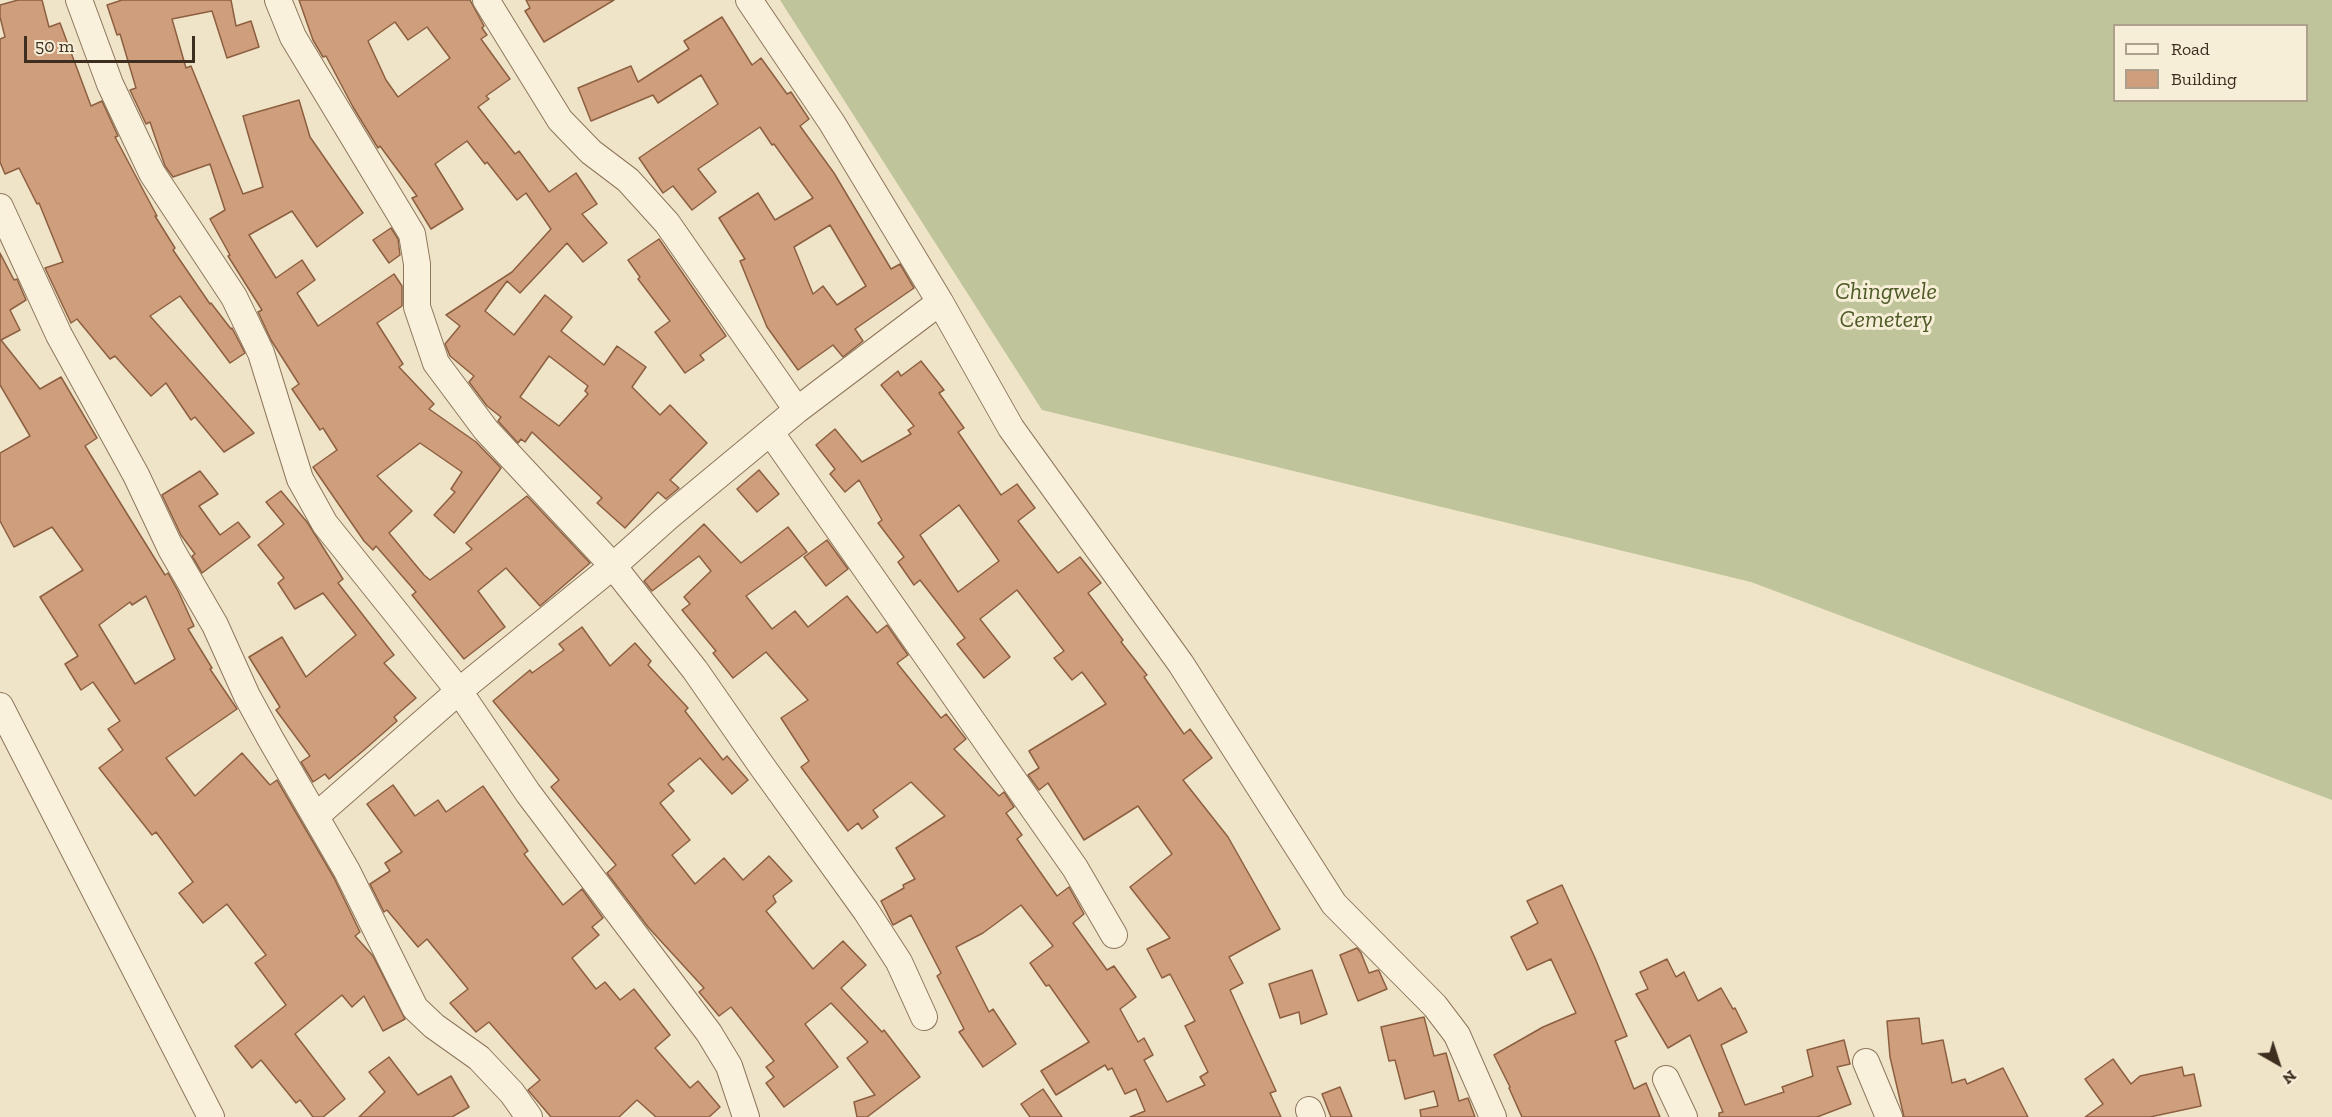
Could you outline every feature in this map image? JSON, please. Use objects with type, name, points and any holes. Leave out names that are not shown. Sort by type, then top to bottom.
[{"type":"street","points":[[79,0],[110,84],[152,173],[234,297],[261,352],[300,479],[325,524],[459,691],[528,793],[709,1033],[729,1066],[746,1117]]},
{"type":"street","points":[[278,0],[293,37],[412,234],[417,264],[417,307],[436,363],[486,430],[614,566],[695,670],[866,911],[899,962],[924,1017]]},
{"type":"street","points":[[486,0],[560,120],[591,152],[628,180],[667,223],[797,410]]},
{"type":"street","points":[[749,0],[832,123],[940,303],[1011,428],[1181,664],[1334,904],[1435,1006],[1457,1035],[1493,1117]]},
{"type":"street","points":[[0,207],[59,335],[136,475],[171,549],[215,625],[256,713],[347,871],[416,1008],[434,1026],[479,1058],[512,1093],[529,1117]]},
{"type":"street","points":[[316,816],[459,691],[614,566],[668,517],[797,410],[940,303]]},
{"type":"street","points":[[771,433],[1069,859],[1114,935]]},
{"type":"street","points":[[0,706],[210,1117]]},
{"type":"street","points":[[1866,1062],[1888,1117]]},
{"type":"street","points":[[1666,1079],[1684,1117]]},
{"type":"green space","name":"Chingwele Cemetery","points":[[780,0],[2332,0],[2332,800],[1751,582],[1042,410]]},
{"type":"building","points":[[18,0],[42,0],[49,27],[60,23],[91,106],[102,101],[118,136],[115,137],[157,216],[155,216],[175,248],[173,250],[210,304],[232,328],[245,353],[230,363],[180,296],[150,316],[254,433],[224,452],[195,417],[191,420],[166,383],[151,396],[115,356],[110,359],[77,319],[71,323],[45,268],[63,262],[39,203],[37,204],[19,168],[5,174],[0,162],[0,39],[5,37],[0,17],[0,5]]},
{"type":"building","points":[[122,0],[231,0],[236,26],[251,21],[259,47],[227,58],[212,11],[172,19],[186,68],[191,66],[243,194],[263,187],[243,116],[299,100],[310,137],[363,213],[317,247],[292,211],[249,235],[276,278],[302,260],[315,280],[297,293],[318,326],[394,274],[402,286],[402,306],[377,323],[403,364],[399,367],[434,404],[429,409],[476,442],[501,468],[454,533],[434,515],[455,492],[451,489],[462,472],[420,443],[377,476],[412,511],[389,533],[430,580],[472,549],[466,543],[527,496],[590,563],[540,606],[506,568],[478,591],[505,627],[464,659],[412,595],[416,592],[376,546],[373,550],[364,541],[313,467],[337,450],[323,428],[320,430],[292,389],[299,384],[271,340],[258,312],[262,310],[228,256],[230,255],[210,219],[225,210],[210,164],[173,177],[165,166],[150,122],[146,124],[130,90],[136,88],[120,34],[117,35],[107,5]]},
{"type":"building","points":[[299,0],[470,0],[487,35],[481,39],[510,79],[486,96],[489,99],[478,107],[515,154],[519,151],[549,192],[576,173],[597,204],[582,214],[607,243],[583,262],[567,243],[520,293],[507,281],[485,311],[514,335],[545,295],[572,317],[561,331],[604,365],[617,346],[646,367],[632,387],[660,415],[670,405],[707,443],[670,480],[679,488],[666,499],[658,492],[625,528],[597,503],[602,498],[532,432],[525,442],[521,439],[518,443],[498,421],[501,417],[487,406],[469,382],[474,376],[450,356],[445,344],[460,326],[446,315],[512,272],[551,229],[526,193],[517,200],[467,141],[435,164],[463,209],[431,229],[412,198],[417,196],[380,146],[378,148],[326,56],[323,57],[313,40]],"holes":[[[395,22],[408,40],[427,27],[450,58],[398,97],[386,80],[368,41]],[[549,356],[588,386],[585,391],[588,394],[559,426],[520,397]]]},
{"type":"building","points":[[526,0],[614,0],[544,42],[525,11],[530,8]]},
{"type":"building","points":[[722,17],[752,65],[761,58],[787,94],[791,92],[809,119],[800,126],[834,173],[891,269],[900,264],[914,288],[855,329],[863,341],[843,357],[833,345],[798,370],[767,327],[740,261],[745,259],[719,218],[758,193],[775,220],[813,198],[760,127],[698,169],[716,192],[692,210],[673,186],[663,193],[639,158],[718,104],[701,75],[658,103],[653,95],[591,121],[578,88],[631,66],[638,82],[689,49],[684,41]],"holes":[[[830,225],[866,286],[837,305],[823,286],[813,294],[794,247]]]},
{"type":"building","points":[[391,228],[398,239],[400,255],[389,263],[373,240]]},
{"type":"building","points":[[659,239],[726,336],[700,355],[704,360],[685,373],[655,332],[670,321],[638,279],[640,277],[628,260]]},
{"type":"building","points":[[0,253],[14,280],[17,279],[26,300],[10,310],[20,330],[1,340],[40,389],[61,377],[97,438],[85,446],[165,575],[168,573],[194,626],[188,629],[212,668],[210,669],[237,709],[166,758],[195,796],[242,753],[270,785],[277,780],[334,878],[360,932],[355,936],[373,956],[405,1019],[383,1031],[364,996],[352,1007],[342,995],[295,1034],[345,1099],[323,1117],[313,1117],[300,1100],[296,1103],[261,1060],[252,1068],[235,1046],[286,1005],[255,963],[266,955],[227,904],[203,923],[179,893],[193,882],[156,832],[152,835],[99,768],[123,750],[108,729],[120,721],[93,682],[81,690],[65,664],[78,656],[40,597],[83,570],[52,527],[14,547],[0,521],[0,453],[30,436],[0,385]],"holes":[[[146,596],[175,659],[135,684],[99,625],[130,602],[132,605]]]},
{"type":"building","points":[[921,361],[944,390],[939,393],[964,428],[958,432],[1001,495],[1017,484],[1035,508],[1018,521],[1058,573],[1080,557],[1101,583],[1088,593],[1123,640],[1121,642],[1147,675],[1144,677],[1184,734],[1190,729],[1212,758],[1183,780],[1228,837],[1280,929],[1229,957],[1243,983],[1230,990],[1276,1091],[1270,1093],[1281,1117],[1130,1117],[1145,1111],[1136,1089],[1125,1094],[1112,1068],[1108,1070],[1105,1065],[1056,1095],[1041,1071],[1089,1042],[1049,985],[1046,986],[1030,963],[1053,946],[1021,905],[983,933],[956,947],[989,1012],[993,1009],[1016,1044],[983,1067],[959,1032],[964,1029],[937,976],[941,973],[911,915],[893,925],[881,901],[915,879],[896,848],[945,816],[911,782],[873,810],[878,817],[862,829],[858,823],[848,831],[801,767],[809,761],[781,718],[808,700],[766,652],[733,678],[713,653],[716,651],[682,610],[690,604],[684,597],[711,571],[699,556],[652,591],[644,581],[704,524],[741,563],[788,527],[807,552],[746,596],[772,629],[795,611],[808,627],[847,596],[877,633],[887,625],[908,655],[897,663],[941,718],[946,714],[966,739],[954,749],[999,796],[1004,792],[1014,807],[1006,813],[1022,835],[1017,839],[1057,896],[1069,887],[1084,914],[1073,923],[1107,970],[1114,966],[1136,997],[1120,1009],[1138,1042],[1144,1038],[1153,1055],[1144,1060],[1167,1102],[1205,1085],[1200,1077],[1208,1072],[1185,1026],[1195,1021],[1170,974],[1162,978],[1147,949],[1170,938],[1130,887],[1172,854],[1138,806],[1084,840],[1048,783],[1039,790],[1028,775],[1039,768],[1029,751],[1106,704],[1082,672],[1072,680],[1054,658],[1064,651],[1017,590],[980,619],[1010,657],[984,678],[957,644],[965,638],[920,580],[914,585],[898,562],[904,557],[878,523],[882,520],[859,480],[845,492],[830,474],[835,469],[816,445],[835,429],[862,462],[911,434],[908,430],[914,426],[881,385],[898,371],[901,376]],"holes":[[[959,505],[999,561],[958,592],[920,535]]]},
{"type":"building","points":[[759,470],[779,494],[757,512],[737,489]]},
{"type":"building","points":[[200,471],[218,494],[199,506],[220,535],[238,522],[250,537],[202,573],[192,556],[195,554],[181,535],[162,495]]},
{"type":"building","points":[[281,491],[307,522],[343,579],[338,583],[394,655],[384,663],[416,698],[394,717],[397,721],[329,779],[325,774],[313,782],[301,762],[310,756],[276,710],[280,707],[249,657],[282,637],[306,677],[356,635],[323,593],[295,609],[278,583],[284,578],[258,545],[284,524],[266,502]]},
{"type":"building","points":[[827,540],[848,569],[826,586],[804,557]]},
{"type":"building","points":[[582,627],[610,666],[635,643],[651,661],[648,665],[688,708],[685,711],[723,760],[727,756],[748,780],[732,794],[700,758],[668,784],[674,791],[660,803],[690,840],[672,855],[695,884],[724,858],[743,880],[769,856],[792,881],[773,896],[776,902],[766,911],[813,969],[843,941],[866,965],[841,988],[882,1032],[884,1030],[920,1077],[867,1117],[857,1117],[854,1102],[875,1095],[847,1058],[868,1042],[831,1003],[805,1024],[838,1067],[784,1107],[766,1083],[774,1077],[766,1067],[774,1061],[731,1007],[719,1016],[699,992],[704,988],[648,927],[607,873],[616,865],[551,787],[559,780],[493,701],[530,670],[532,673],[564,650],[559,644]]},
{"type":"building","points":[[393,785],[415,816],[438,800],[446,812],[483,786],[528,851],[524,854],[563,905],[582,889],[603,918],[592,927],[599,935],[572,958],[596,989],[605,982],[620,1000],[634,989],[670,1035],[655,1048],[690,1088],[698,1081],[720,1107],[709,1117],[656,1117],[637,1100],[619,1117],[551,1117],[528,1090],[540,1080],[489,1022],[476,1032],[450,1003],[468,989],[427,939],[418,947],[387,910],[384,912],[370,884],[390,871],[385,863],[402,852],[367,804]]},
{"type":"building","points":[[1562,885],[1627,1036],[1615,1041],[1634,1089],[1646,1083],[1660,1117],[1522,1117],[1494,1055],[1543,1027],[1576,1013],[1551,959],[1527,970],[1511,937],[1538,923],[1527,901]]},
{"type":"building","points":[[1357,948],[1369,973],[1378,970],[1387,989],[1358,1001],[1340,955]]},
{"type":"building","points":[[1667,959],[1676,977],[1684,972],[1698,1001],[1721,988],[1733,1009],[1735,1008],[1747,1032],[1721,1045],[1745,1105],[1784,1092],[1782,1087],[1813,1076],[1807,1050],[1844,1040],[1850,1064],[1837,1067],[1851,1104],[1817,1117],[1719,1117],[1719,1113],[1723,1112],[1690,1035],[1668,1048],[1636,994],[1648,989],[1640,972]]},
{"type":"building","points":[[1312,970],[1327,1014],[1301,1024],[1299,1012],[1280,1018],[1269,984]]},
{"type":"building","points":[[1424,1017],[1434,1056],[1446,1053],[1459,1101],[1468,1098],[1475,1117],[1421,1117],[1420,1110],[1438,1106],[1434,1091],[1405,1099],[1395,1060],[1389,1061],[1381,1027]]},
{"type":"building","points":[[1919,1018],[1922,1044],[1943,1040],[1952,1083],[1965,1079],[1967,1084],[2003,1068],[2028,1117],[1904,1117],[1890,1057],[1887,1021]]},
{"type":"building","points":[[389,1057],[418,1095],[451,1076],[469,1107],[452,1117],[359,1117],[385,1092],[369,1072]]},
{"type":"building","points":[[2113,1059],[2131,1084],[2140,1076],[2182,1067],[2184,1076],[2194,1074],[2201,1106],[2150,1117],[2085,1117],[2103,1104],[2085,1079]]},
{"type":"building","points":[[1340,1087],[1352,1117],[1331,1117],[1322,1094]]},
{"type":"building","points":[[1043,1089],[1062,1117],[1030,1117],[1021,1104]]}]
